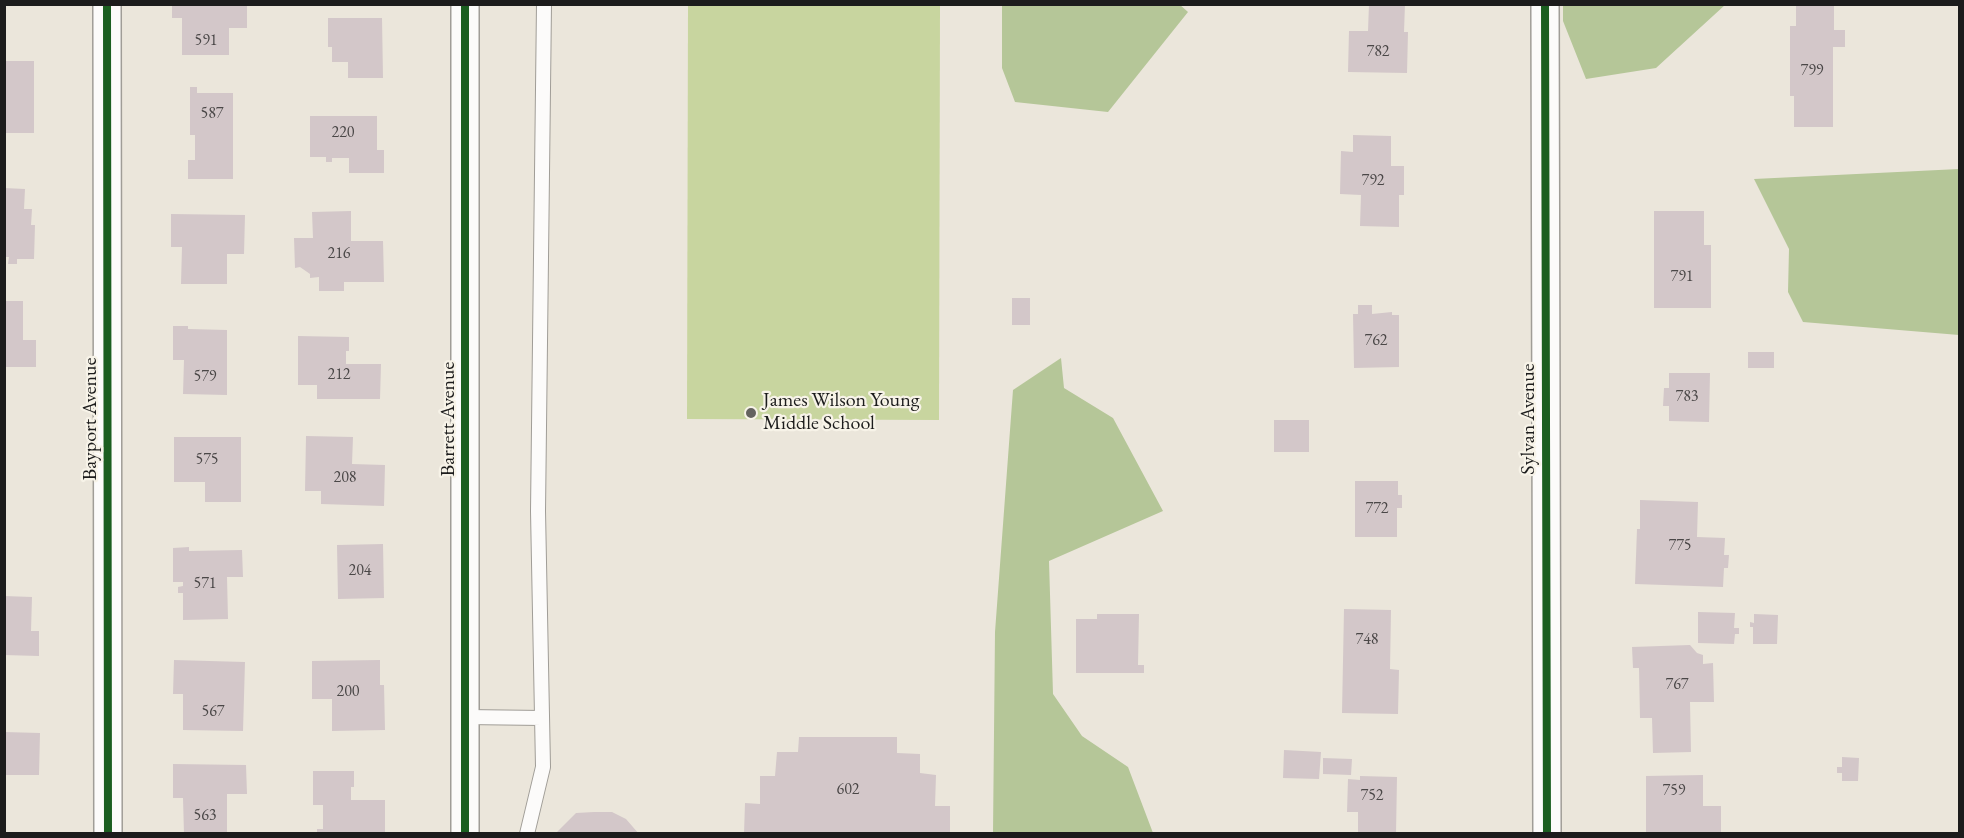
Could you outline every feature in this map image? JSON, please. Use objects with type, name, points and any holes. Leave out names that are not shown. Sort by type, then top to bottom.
[{"type":"street","name":"Bayport Avenue","points":[[107,4],[108,834]]},
{"type":"street","name":"Barrett Avenue","points":[[465,4],[465,834]]},
{"type":"street","name":"Sylvan Avenue","points":[[1545,4],[1547,834]]},
{"type":"lane","points":[[527,834],[543,767],[537,511],[544,4]]},
{"type":"lane","points":[[466,717],[542,718]]},
{"type":"green space","points":[[1179,4],[1188,12],[1108,112],[1015,102],[1002,68],[1002,5]]},
{"type":"green space","points":[[1563,4],[1725,5],[1656,68],[1586,79],[1563,21]]},
{"type":"green space","points":[[688,5],[940,5],[939,420],[687,419]]},
{"type":"green space","points":[[1959,169],[1959,335],[1803,322],[1788,292],[1789,249],[1754,179]]},
{"type":"green space","points":[[1061,358],[1064,388],[1113,418],[1163,511],[1049,561],[1053,694],[1082,736],[1128,767],[1153,833],[993,833],[995,632],[1013,390]]},
{"type":"building","points":[[172,4],[247,4],[247,28],[229,28],[229,55],[182,55],[182,18],[172,18]]},
{"type":"building","points":[[1369,4],[1405,4],[1404,32],[1408,32],[1407,73],[1348,72],[1349,31],[1368,31]]},
{"type":"building","points":[[1796,4],[1834,4],[1834,30],[1845,30],[1845,47],[1833,47],[1833,127],[1794,127],[1794,96],[1790,96],[1790,26],[1796,26]]},
{"type":"building","points":[[328,18],[382,18],[383,78],[348,78],[348,62],[332,62],[332,47],[328,47]]},
{"type":"building","points":[[4,61],[34,61],[34,133],[4,133]]},
{"type":"building","points":[[190,87],[197,87],[197,93],[233,93],[233,179],[188,179],[188,160],[195,160],[195,135],[190,135]]},
{"type":"building","points":[[310,116],[377,116],[377,150],[384,150],[384,173],[349,173],[349,158],[332,158],[332,162],[326,162],[326,157],[310,157]]},
{"type":"building","points":[[1353,135],[1391,136],[1391,166],[1404,166],[1404,195],[1399,195],[1399,227],[1360,226],[1361,195],[1340,194],[1341,151],[1353,152]]},
{"type":"building","points":[[4,188],[25,189],[24,209],[32,209],[31,225],[35,225],[34,259],[17,259],[17,264],[8,264],[9,257],[4,257]]},
{"type":"building","points":[[351,211],[351,241],[383,241],[384,282],[344,282],[344,291],[319,291],[319,277],[310,278],[310,274],[300,267],[295,268],[294,238],[313,238],[312,212]]},
{"type":"building","points":[[1654,211],[1704,211],[1704,245],[1711,245],[1711,308],[1654,308]]},
{"type":"building","points":[[171,214],[245,215],[244,254],[227,254],[227,284],[181,284],[182,247],[171,247]]},
{"type":"building","points":[[1012,298],[1030,298],[1030,325],[1012,325]]},
{"type":"building","points":[[4,301],[23,301],[23,340],[36,340],[36,367],[4,367]]},
{"type":"building","points":[[1358,305],[1372,305],[1372,314],[1392,312],[1392,315],[1399,315],[1399,367],[1354,368],[1353,314],[1358,314]]},
{"type":"building","points":[[173,326],[188,326],[188,329],[227,330],[227,395],[183,394],[184,360],[173,360]]},
{"type":"building","points":[[298,336],[349,337],[346,364],[381,364],[380,399],[317,399],[317,385],[298,385]]},
{"type":"building","points":[[1748,352],[1774,352],[1774,368],[1748,368]]},
{"type":"building","points":[[1669,373],[1710,373],[1709,422],[1669,421],[1669,406],[1663,406],[1664,388],[1669,388]]},
{"type":"building","points":[[1274,420],[1309,420],[1309,452],[1274,452]]},
{"type":"building","points":[[306,436],[353,437],[352,464],[385,465],[384,506],[321,504],[321,491],[305,491]]},
{"type":"building","points":[[174,437],[241,437],[241,502],[205,502],[205,482],[174,482]]},
{"type":"building","points":[[1355,481],[1398,481],[1398,495],[1402,495],[1402,508],[1397,508],[1397,537],[1355,537]]},
{"type":"building","points":[[1640,500],[1698,502],[1697,537],[1725,538],[1724,555],[1729,555],[1728,568],[1724,568],[1723,587],[1635,584]]},
{"type":"building","points":[[383,544],[384,598],[338,599],[337,545]]},
{"type":"building","points":[[189,547],[189,551],[242,550],[243,577],[227,577],[228,619],[183,620],[183,593],[178,593],[178,587],[183,586],[183,582],[173,582],[173,548]]},
{"type":"building","points":[[4,596],[32,597],[31,631],[39,631],[39,656],[4,655]]},
{"type":"building","points":[[1344,609],[1391,610],[1390,669],[1399,670],[1398,714],[1342,713]]},
{"type":"building","points":[[1698,612],[1735,613],[1734,628],[1739,628],[1739,634],[1735,634],[1734,644],[1698,643]]},
{"type":"building","points":[[1097,614],[1139,614],[1138,665],[1144,665],[1144,673],[1076,673],[1076,619],[1097,619]]},
{"type":"building","points":[[1754,614],[1778,615],[1777,644],[1753,644],[1753,627],[1750,627],[1750,622],[1754,623]]},
{"type":"building","points":[[1690,645],[1697,653],[1703,655],[1703,664],[1713,663],[1714,702],[1690,702],[1691,752],[1653,753],[1652,718],[1640,718],[1639,668],[1633,668],[1632,647]]},
{"type":"building","points":[[174,660],[245,662],[243,731],[183,730],[183,694],[173,694]]},
{"type":"building","points":[[380,660],[380,685],[384,685],[385,730],[332,731],[332,699],[312,699],[312,661]]},
{"type":"building","points":[[4,732],[40,733],[39,775],[4,775]]},
{"type":"building","points":[[799,737],[897,737],[897,753],[920,754],[920,773],[936,775],[935,806],[950,806],[950,834],[744,834],[745,803],[760,804],[760,776],[775,776],[777,752],[798,752]]},
{"type":"building","points":[[1284,750],[1321,752],[1319,779],[1283,778]]},
{"type":"building","points":[[1842,757],[1859,758],[1858,781],[1842,781],[1842,773],[1837,773],[1837,767],[1842,767]]},
{"type":"building","points":[[1323,758],[1352,759],[1351,775],[1323,774]]},
{"type":"building","points":[[173,764],[246,765],[247,794],[227,794],[227,834],[184,834],[183,798],[173,798]]},
{"type":"building","points":[[313,771],[354,771],[351,800],[385,800],[385,834],[317,834],[317,829],[323,829],[323,805],[313,805]]},
{"type":"building","points":[[1703,775],[1703,806],[1721,806],[1721,834],[1646,834],[1646,776]]},
{"type":"building","points":[[1360,776],[1397,777],[1396,834],[1358,834],[1358,812],[1347,812],[1348,779],[1360,780]]},
{"type":"building","points":[[612,812],[626,819],[639,834],[555,834],[576,813]]},
{"type":"cycle path","points":[[107,4],[108,834]]},
{"type":"cycle path","points":[[465,4],[465,834]]},
{"type":"cycle path","points":[[1545,4],[1547,834]]},
{"type":"place","name":"James Wilson Young Middle School","points":[[751,413]]}]
